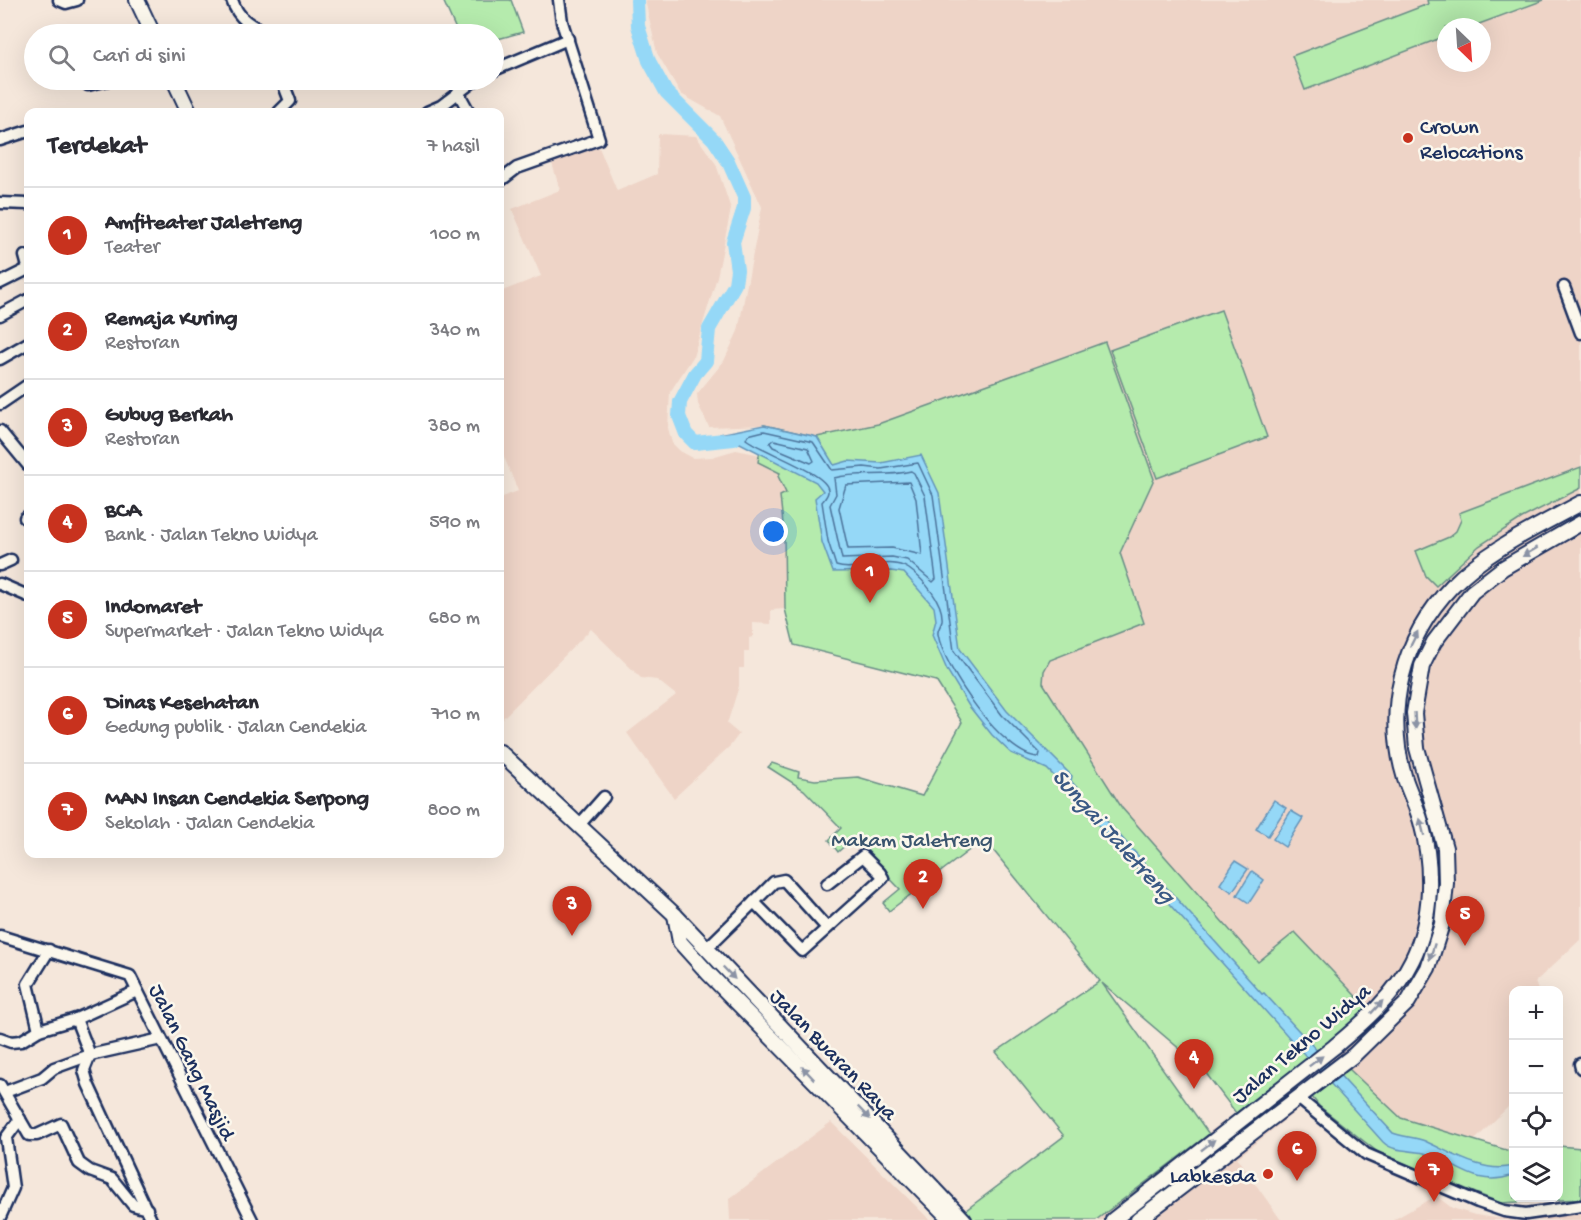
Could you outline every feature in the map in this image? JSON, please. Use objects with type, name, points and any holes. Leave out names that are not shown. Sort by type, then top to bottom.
[{"type":"main road","points":[[137,0],[148,24]]},
{"type":"main road","points":[[179,90],[187,108]]},
{"type":"main road","name":"Jalan Tekno Widya","points":[[1113,1220],[1334,1047],[1363,1023],[1396,987],[1413,958],[1426,920],[1428,852],[1421,820],[1405,779],[1397,741],[1396,703],[1407,654],[1424,620],[1459,580],[1496,550],[1581,503]]},
{"type":"main road","points":[[1561,514],[1575,526]]},
{"type":"main road","name":"Jalan Tekno Widya","points":[[1138,1220],[1344,1063],[1374,1038],[1408,1002],[1428,968],[1442,924],[1446,883],[1444,848],[1416,736],[1414,713],[1422,666],[1434,642],[1472,592],[1503,568],[1575,526]]},
{"type":"main road","name":"Jalan Buaran Raya","points":[[504,756],[675,915],[964,1220]]},
{"type":"main road","name":"Jalan Buaran Raya","points":[[675,915],[680,942],[708,973],[951,1220]]},
{"type":"street","points":[[59,0],[66,3],[77,0]]},
{"type":"street","points":[[232,0],[237,14],[249,24]]},
{"type":"street","points":[[504,175],[599,139],[568,39],[560,0]]},
{"type":"street","points":[[504,66],[568,39]]},
{"type":"street","points":[[283,108],[290,101],[286,90]]},
{"type":"street","points":[[436,108],[461,90]]},
{"type":"street","points":[[458,92],[467,108]]},
{"type":"street","points":[[0,140],[24,132]]},
{"type":"street","points":[[0,202],[24,204]]},
{"type":"street","points":[[0,283],[24,266]]},
{"type":"street","points":[[1564,287],[1581,333]]},
{"type":"street","points":[[0,315],[24,302]]},
{"type":"street","points":[[0,359],[24,344]]},
{"type":"street","points":[[0,404],[24,388]]},
{"type":"street","points":[[0,431],[24,460]]},
{"type":"street","points":[[0,565],[11,560]]},
{"type":"street","points":[[0,584],[24,594]]},
{"type":"street","points":[[580,824],[604,797]]},
{"type":"street","points":[[754,902],[800,951],[883,878],[863,856],[827,884]]},
{"type":"street","points":[[706,949],[774,882],[784,880],[827,928]]},
{"type":"street","name":"Jalan Gang Masjid","points":[[0,936],[130,976],[252,1220]]},
{"type":"street","points":[[39,1030],[28,984],[49,950]]},
{"type":"street","points":[[0,1038],[11,1042],[21,1041],[39,1030],[76,1019],[137,991]]},
{"type":"street","points":[[76,1019],[90,1054],[84,1070],[88,1084],[151,1220]]},
{"type":"street","points":[[147,1209],[133,1205],[112,1179],[90,1171],[79,1163],[61,1124],[33,1136],[29,1135],[2,1089],[42,1078],[54,1068],[90,1054],[161,1040]]},
{"type":"street","points":[[1303,1094],[1366,1154],[1478,1202],[1503,1211],[1526,1214],[1581,1206]]},
{"type":"street","points":[[0,1217],[13,1188],[6,1138],[20,1119]]},
{"type":"shaded area","points":[[645,0],[1581,0],[1581,939],[1535,982],[1536,986],[1509,986],[1509,1106],[1474,1141],[1401,1118],[1349,1069],[1237,1158],[1281,1220],[1085,1220],[1236,1113],[1332,1040],[1258,963],[1122,808],[1043,683],[1044,671],[1050,660],[1144,623],[1120,553],[1153,478],[1105,342],[878,424],[817,437],[764,425],[709,427],[698,404],[697,394],[724,361],[738,331],[762,207],[720,116],[681,94],[657,53]]},
{"type":"shaded area","points":[[658,134],[696,136],[716,164],[731,209],[717,277],[693,357],[670,392],[668,428],[672,443],[680,451],[693,458],[712,457],[736,450],[761,456],[758,462],[781,473],[778,476],[786,493],[780,496],[784,533],[785,609],[771,610],[771,624],[753,623],[753,637],[749,638],[749,652],[744,652],[744,668],[739,668],[739,686],[727,724],[739,734],[730,746],[674,798],[627,733],[676,695],[657,680],[641,678],[591,629],[504,717],[504,496],[518,491],[504,457],[504,290],[541,276],[512,209],[560,190],[551,160],[598,145],[617,191],[657,174]]},
{"type":"shaded area","points":[[831,1122],[930,1220],[730,1220],[729,1199]]},
{"type":"shaded area","points":[[1436,1196],[1452,1208],[1475,1215],[1503,1219],[1581,1213],[1581,1220],[1393,1220]]},
{"type":"green space","points":[[443,0],[511,0],[523,32],[504,37],[504,24],[454,24]]},
{"type":"green space","points":[[1427,0],[1544,0],[1491,20],[1437,18],[1437,39],[1305,90],[1292,56],[1428,4]]},
{"type":"green space","points":[[1221,310],[1267,437],[1157,478],[1110,350]]},
{"type":"green space","name":"Makam Jaletreng","points":[[1105,342],[1154,479],[1120,553],[1144,623],[1050,660],[1044,671],[1043,683],[1122,808],[1258,962],[1295,932],[1368,1009],[1332,1040],[1236,1113],[1202,1068],[1102,983],[1209,1134],[1096,1220],[969,1220],[962,1213],[1064,1136],[996,1052],[1100,981],[984,839],[889,911],[883,903],[900,889],[852,839],[838,852],[829,840],[841,828],[804,790],[768,767],[772,763],[799,772],[798,777],[815,780],[858,777],[922,796],[962,722],[936,681],[794,645],[785,609],[784,533],[780,496],[786,493],[778,476],[780,473],[758,462],[764,425],[817,437],[878,424]]},
{"type":"green space","points":[[1581,467],[1581,488],[1522,518],[1479,546],[1436,586],[1426,576],[1416,551],[1449,537],[1456,531],[1461,520],[1459,513]]},
{"type":"green space","points":[[1349,1069],[1401,1118],[1509,1151],[1509,1202],[1520,1202],[1500,1203],[1379,1153],[1319,1106],[1312,1097]]},
{"type":"green space","points":[[1563,1146],[1581,1148],[1581,1199],[1563,1200]]},
{"type":"water","points":[[764,425],[817,437],[834,465],[848,461],[881,463],[921,455],[939,493],[960,649],[1007,711],[1072,776],[1071,781],[1262,994],[1264,993],[1393,1133],[1425,1141],[1479,1165],[1509,1167],[1509,1176],[1488,1179],[1477,1177],[1435,1157],[1397,1149],[1383,1142],[1055,777],[1047,769],[1011,753],[992,735],[969,706],[947,670],[932,635],[936,620],[934,607],[904,573],[891,571],[833,572],[822,542],[815,498],[823,491],[816,482],[740,443],[715,445],[720,434]]},
{"type":"water","points":[[1274,800],[1286,808],[1268,836],[1256,829]]},
{"type":"water","points":[[1291,811],[1303,818],[1285,847],[1273,839]]},
{"type":"water","points":[[1235,861],[1248,869],[1232,892],[1220,884]]},
{"type":"water","points":[[1252,871],[1264,880],[1249,903],[1237,895]]},
{"type":"waterway","name":"Sungai Jaletreng","points":[[637,0],[638,26],[649,61],[666,92],[714,140],[728,161],[744,197],[744,208],[733,242],[737,270],[735,284],[709,329],[706,361],[695,374],[680,402],[679,416],[686,434],[695,443],[734,439]]},
{"type":"place","name":"Crown Relocations","points":[[1408,138]]},
{"type":"place","name":"Amfiteater Jaletreng","points":[[870,603]]},
{"type":"place","name":"Remaja Kuring","points":[[923,909]]},
{"type":"place","name":"Gubug Berkah","points":[[572,936]]},
{"type":"place","name":"Indomaret","points":[[1465,946]]},
{"type":"place","name":"BCA","points":[[1194,1089]]},
{"type":"place","name":"Labkesda","points":[[1268,1174]]},
{"type":"place","name":"Dinas Kesehatan","points":[[1297,1181]]},
{"type":"place","name":"MAN Insan Cendekia Serpong","points":[[1434,1202]]}]
